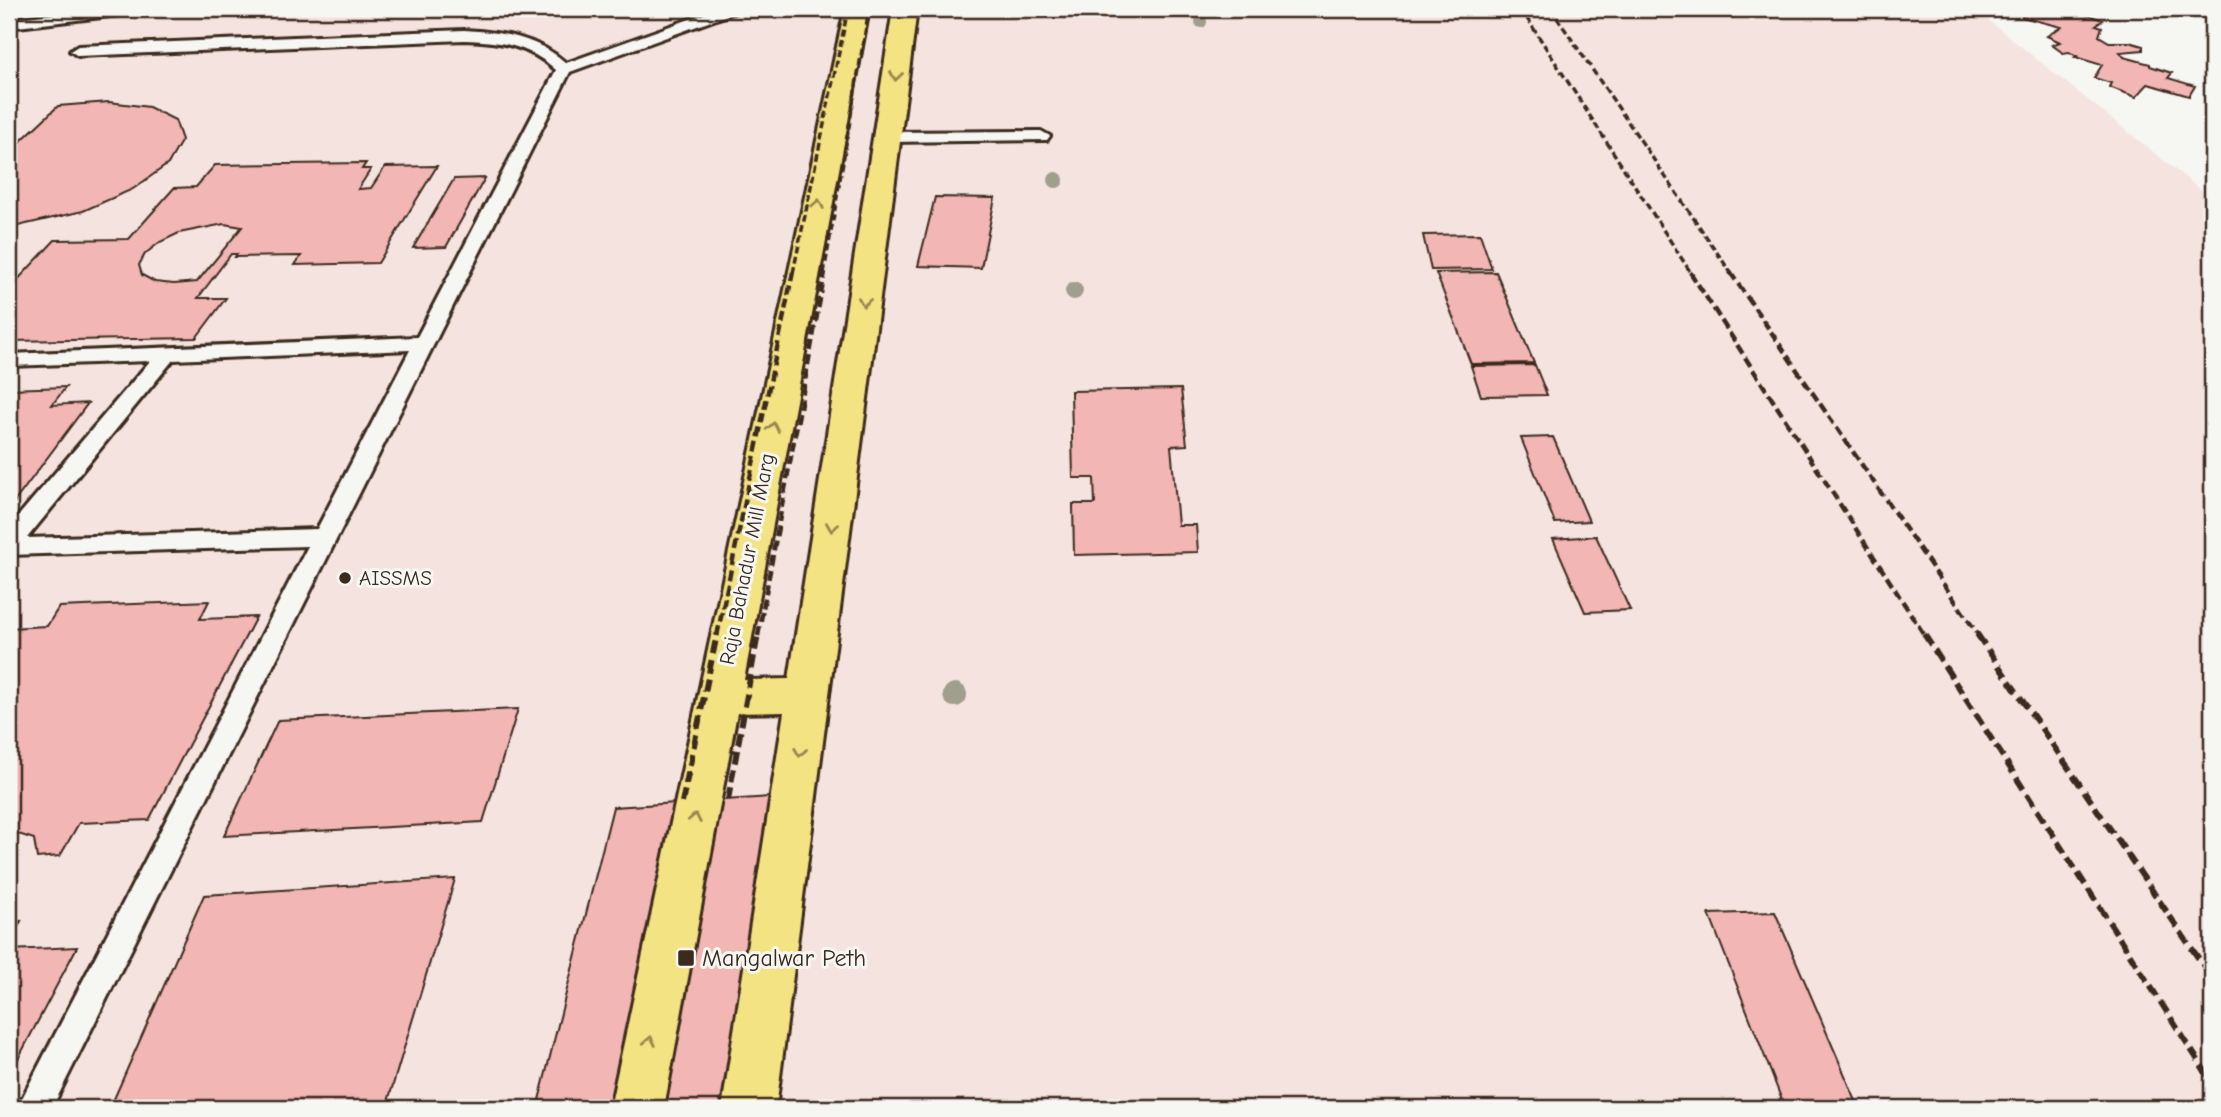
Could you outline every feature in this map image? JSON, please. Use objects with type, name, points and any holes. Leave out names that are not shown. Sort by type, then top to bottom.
[{"type":"highway","name":"Raja Bahadur Mill Marg","points":[[637,1108],[857,9]]},
{"type":"highway","points":[[749,1108],[905,9]]},
{"type":"highway","points":[[719,697],[808,695]]},
{"type":"lane","points":[[9,24],[136,9]]},
{"type":"lane","points":[[34,1108],[564,69],[731,9]]},
{"type":"lane","points":[[78,51],[464,35],[504,37],[546,51],[564,69]]},
{"type":"lane","points":[[887,137],[1041,136]]},
{"type":"lane","points":[[9,360],[424,343]]},
{"type":"lane","points":[[9,545],[166,355]]},
{"type":"lane","points":[[9,545],[325,537]]},
{"type":"shaded area","points":[[9,9],[1974,9],[2212,199],[2212,1108],[9,1108]]},
{"type":"building","points":[[2015,9],[2047,9],[2057,12],[2059,9],[2089,9],[2085,14],[2103,20],[2096,25],[2102,27],[2099,36],[2109,42],[2129,42],[2143,46],[2143,50],[2120,52],[2124,57],[2150,64],[2172,73],[2168,78],[2195,86],[2189,96],[2148,84],[2136,97],[2109,87],[2111,83],[2094,78],[2102,65],[2075,57],[2077,56],[2069,52],[2063,53],[2052,45],[2060,42],[2047,36],[2061,27],[2022,17],[2027,12]]},
{"type":"building","points":[[109,102],[149,107],[175,120],[182,140],[168,164],[133,189],[83,211],[9,228],[9,152],[58,106]]},
{"type":"building","points":[[366,163],[362,169],[371,169],[358,189],[371,188],[385,167],[437,166],[378,263],[295,265],[301,256],[235,257],[237,254],[231,254],[198,298],[226,298],[196,338],[9,341],[9,289],[55,240],[129,239],[174,188],[196,187],[215,165]],"holes":[[[224,224],[242,227],[197,282],[155,282],[142,275],[139,265],[145,254],[160,242],[179,233]]]},
{"type":"building","points":[[485,178],[446,247],[413,248],[454,179]]},
{"type":"building","points":[[935,197],[995,198],[981,268],[918,266]]},
{"type":"building","points":[[1480,234],[1492,269],[1431,270],[1423,235]]},
{"type":"building","points":[[1496,272],[1534,363],[1471,364],[1436,273]]},
{"type":"building","points":[[1535,365],[1547,395],[1481,396],[1471,366]]},
{"type":"building","points":[[66,387],[52,405],[88,403],[9,509],[9,389]]},
{"type":"building","points":[[1181,389],[1187,445],[1171,446],[1178,525],[1196,525],[1198,552],[1074,555],[1073,504],[1095,504],[1094,478],[1073,478],[1071,391]]},
{"type":"building","points":[[1553,437],[1589,521],[1555,523],[1521,438]]},
{"type":"building","points":[[1596,536],[1630,610],[1585,612],[1553,539]]},
{"type":"building","points":[[209,601],[200,619],[256,617],[149,820],[79,823],[60,856],[37,858],[34,839],[9,831],[9,628],[47,626],[59,607]]},
{"type":"building","points":[[518,709],[483,822],[224,836],[278,720]]},
{"type":"building","name":"Mangalwar Peth","points":[[818,794],[776,1108],[537,1108],[613,807]]},
{"type":"building","points":[[455,879],[386,1108],[110,1108],[204,895]]},
{"type":"building","points":[[1775,912],[1859,1108],[1785,1108],[1709,914]]},
{"type":"building","points":[[21,921],[9,944],[9,922]]},
{"type":"building","points":[[77,947],[9,1076],[9,950]]},
{"type":"railway","points":[[793,273],[848,9]]},
{"type":"railway","points":[[824,273],[869,9]]},
{"type":"railway","points":[[1521,9],[1691,273]]},
{"type":"railway","points":[[1551,9],[1731,273]]},
{"type":"railway","points":[[717,636],[793,272]]},
{"type":"railway","points":[[758,636],[825,272]]},
{"type":"railway","points":[[1690,272],[1925,636]]},
{"type":"railway","points":[[1730,272],[1979,636]]},
{"type":"railway","points":[[682,803],[717,634]]},
{"type":"railway","points":[[728,800],[758,634]]},
{"type":"railway","points":[[1924,634],[2212,1082]]},
{"type":"railway","points":[[1977,634],[2212,978]]},
{"type":"place","name":"AISSMS","points":[[345,578]]},
{"type":"place","name":"Mangalwar Peth","points":[[686,958]]}]
